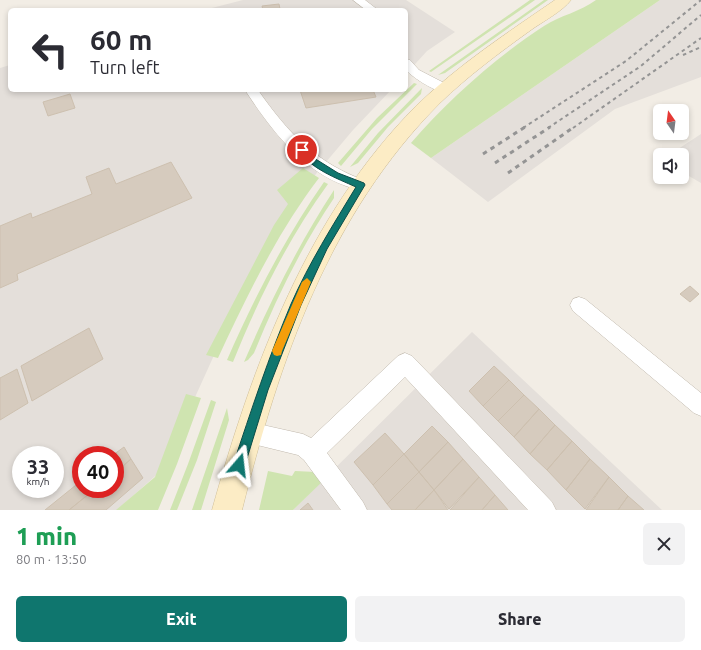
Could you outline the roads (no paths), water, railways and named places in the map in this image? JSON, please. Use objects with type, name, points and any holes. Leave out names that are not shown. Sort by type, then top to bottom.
[{"type":"street","points":[[227,510],[249,433],[296,304],[324,247],[361,185],[404,129],[445,89],[482,59],[564,0]]},
{"type":"lane","points":[[358,0],[370,8]]},
{"type":"lane","points":[[408,65],[415,73],[445,89]]},
{"type":"lane","points":[[252,92],[265,111],[312,160],[335,175],[361,185]]},
{"type":"lane","points":[[579,305],[701,406]]},
{"type":"lane","points":[[312,452],[405,363],[544,510]]},
{"type":"lane","points":[[249,433],[303,445],[312,452],[355,510]]},
{"type":"railway","points":[[523,128],[626,61],[701,0]]},
{"type":"railway","points":[[548,128],[641,66],[701,15]]},
{"type":"railway","points":[[573,128],[701,38]]},
{"type":"railway","points":[[683,55],[701,47]]},
{"type":"railway","points":[[483,154],[525,127]]},
{"type":"railway","points":[[495,163],[550,127]]},
{"type":"railway","points":[[508,173],[574,127]]}]
